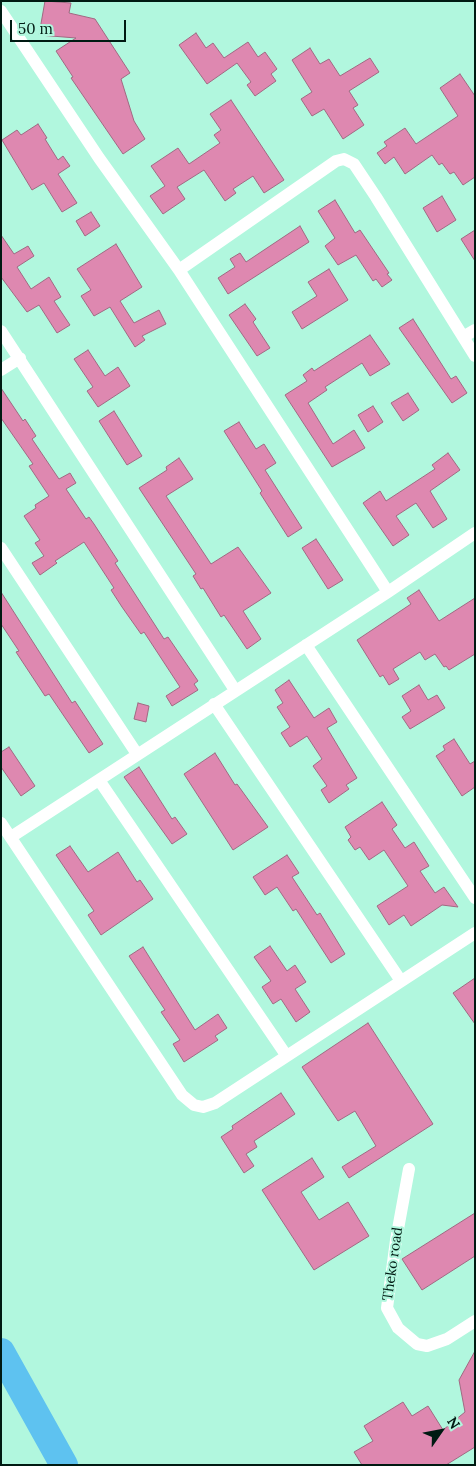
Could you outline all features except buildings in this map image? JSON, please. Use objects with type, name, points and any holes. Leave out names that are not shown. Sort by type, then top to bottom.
[{"type":"street","points":[[1,11],[99,158],[179,270],[388,592]]},
{"type":"street","points":[[179,270],[336,161],[344,159],[354,164],[376,197],[475,356]]},
{"type":"street","points":[[1,330],[236,690]]},
{"type":"street","points":[[463,337],[475,330]]},
{"type":"street","points":[[1,370],[20,358]]},
{"type":"street","points":[[11,838],[388,592],[475,533]]},
{"type":"street","points":[[1,548],[137,754]]},
{"type":"street","points":[[306,645],[475,898]]},
{"type":"street","points":[[214,704],[401,981]]},
{"type":"street","points":[[99,780],[286,1055]]},
{"type":"street","points":[[1,823],[182,1095],[194,1105],[203,1107],[215,1103],[475,933]]},
{"type":"street","name":"Theko road","points":[[409,1169],[396,1240],[387,1308],[398,1328],[417,1344],[427,1346],[447,1339],[475,1321]]},
{"type":"waterway","points":[[1,1352],[64,1465]]}]
